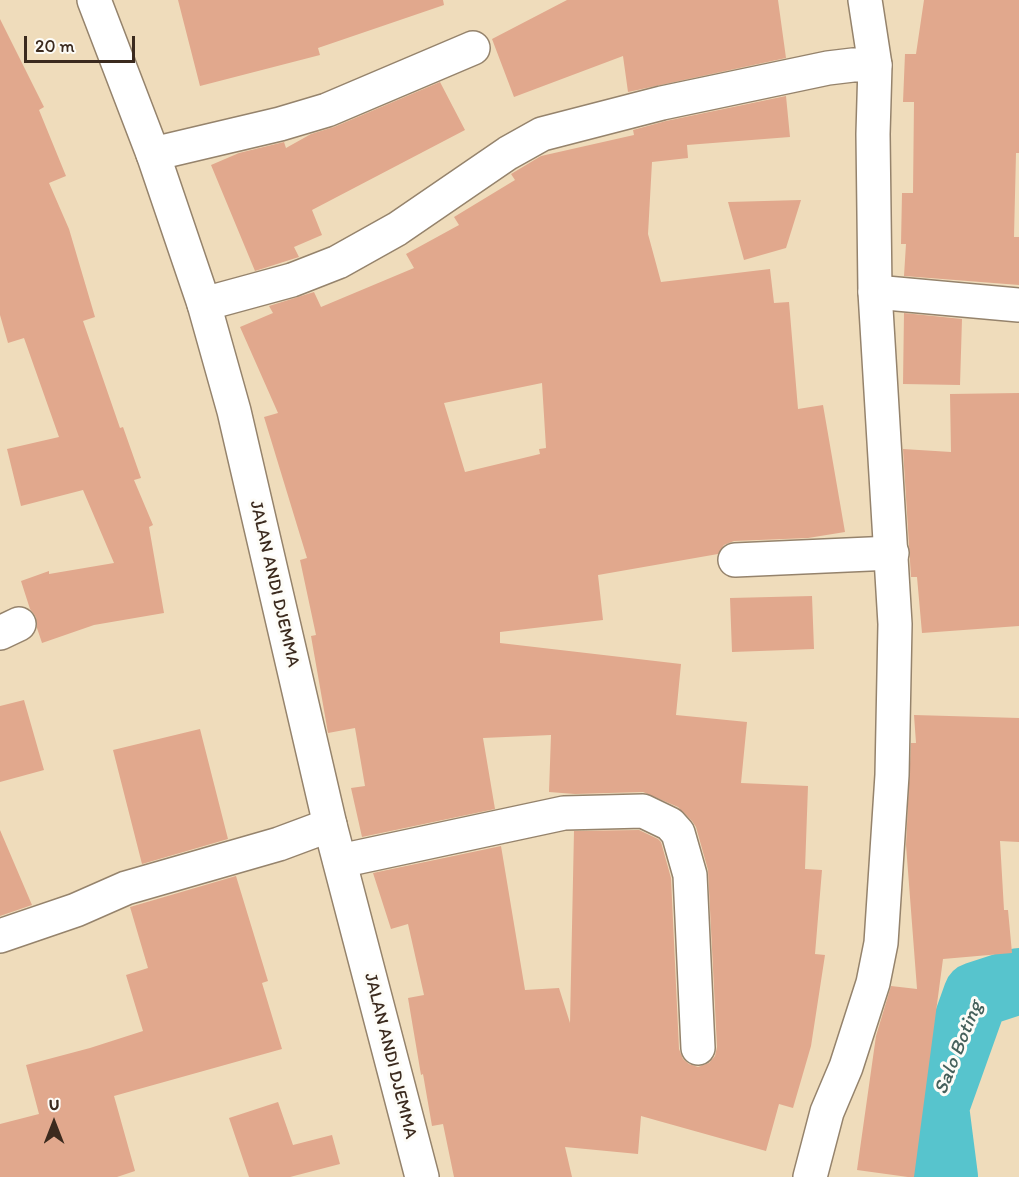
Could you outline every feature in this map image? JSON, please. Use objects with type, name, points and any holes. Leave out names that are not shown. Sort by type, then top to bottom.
[{"type":"main road","name":"JALAN ANDI DJEMMA","points":[[94,0],[153,154],[204,304],[234,411],[330,825],[422,1177]]},
{"type":"main road","points":[[810,1177],[827,1112],[846,1067],[873,983],[881,943],[892,775],[895,624],[875,292],[873,135],[875,65],[865,0]]},
{"type":"main road","points":[[153,154],[280,124],[327,110],[473,48]]},
{"type":"main road","points":[[204,304],[292,280],[338,261],[397,229],[508,153],[542,135],[662,103],[817,70],[853,64],[875,65]]},
{"type":"main road","points":[[875,292],[1014,304]]},
{"type":"main road","points":[[735,560],[892,553]]},
{"type":"main road","points":[[340,861],[564,813],[643,811],[670,824],[678,833],[690,874],[698,1048]]},
{"type":"main road","points":[[0,936],[76,910],[126,888],[279,844],[330,825]]},
{"type":"building","points":[[178,0],[443,0],[444,5],[318,48],[320,55],[200,86]]},
{"type":"building","points":[[567,0],[778,0],[786,58],[628,92],[623,56],[514,97],[492,39]]},
{"type":"building","points":[[924,0],[1019,0],[1019,153],[1016,153],[1014,237],[1019,237],[1019,285],[904,276],[906,244],[901,244],[902,193],[913,193],[914,102],[903,102],[905,54],[916,54]]},
{"type":"building","points":[[0,19],[44,107],[39,110],[66,176],[49,183],[69,229],[95,317],[83,321],[120,428],[123,427],[141,478],[134,480],[153,525],[149,527],[164,613],[94,625],[42,643],[36,617],[30,609],[21,581],[49,571],[49,574],[114,563],[83,490],[21,506],[7,449],[59,437],[24,338],[8,343],[0,315]]},
{"type":"building","points":[[440,82],[465,130],[312,210],[322,235],[294,247],[299,257],[255,271],[211,165],[239,153],[284,142],[286,148],[311,134],[334,127]]},
{"type":"building","points":[[786,96],[790,137],[687,145],[688,158],[652,162],[648,234],[661,282],[770,269],[774,303],[789,302],[798,409],[823,405],[845,532],[808,538],[734,541],[724,545],[718,554],[598,575],[603,620],[500,632],[500,643],[681,664],[676,715],[747,722],[741,783],[808,786],[805,869],[822,870],[815,954],[825,955],[811,1046],[793,1108],[779,1104],[766,1151],[641,1116],[638,1154],[565,1147],[572,1177],[454,1177],[443,1124],[432,1126],[423,1074],[421,1075],[408,998],[424,995],[408,924],[391,929],[373,873],[501,846],[525,990],[559,988],[570,1023],[574,831],[639,830],[658,839],[661,842],[671,878],[679,1049],[683,1059],[698,1067],[709,1063],[715,1056],[717,1047],[708,870],[696,827],[678,807],[643,792],[575,794],[549,792],[551,735],[483,738],[495,809],[362,837],[351,788],[365,786],[355,728],[328,733],[311,636],[316,635],[300,560],[307,558],[264,417],[278,413],[240,327],[273,313],[269,306],[314,292],[321,307],[414,268],[406,254],[459,225],[454,217],[515,180],[511,174],[541,156],[634,135],[633,130]],"holes":[[[542,383],[546,448],[539,449],[540,454],[465,472],[444,403]]]},
{"type":"building","points":[[801,200],[786,248],[744,260],[728,202]]},
{"type":"building","points":[[904,313],[962,319],[960,385],[903,384]]},
{"type":"building","points":[[1019,393],[1019,626],[922,633],[917,577],[911,577],[903,449],[951,452],[950,394]]},
{"type":"building","points":[[812,596],[814,649],[732,652],[730,598]]},
{"type":"building","points":[[24,700],[44,770],[0,782],[0,706]]},
{"type":"building","points":[[914,715],[1019,718],[1019,842],[1000,841],[1004,910],[1008,910],[1012,953],[943,959],[914,1177],[908,1177],[857,1170],[876,1036],[891,986],[917,989],[906,845],[911,743],[916,743]]},
{"type":"building","points":[[200,729],[228,839],[142,864],[113,750]]},
{"type":"building","points":[[0,830],[32,905],[0,916]]},
{"type":"building","points":[[236,876],[268,981],[262,983],[282,1049],[114,1096],[135,1171],[117,1177],[0,1177],[0,1124],[39,1114],[26,1065],[143,1031],[126,975],[148,968],[130,907]]},
{"type":"building","points":[[278,1102],[293,1145],[332,1135],[340,1164],[290,1177],[249,1177],[229,1118]]},
{"type":"waterway","name":"Salo Boting","points":[[945,1177],[936,1107],[976,995],[1019,981]]}]
